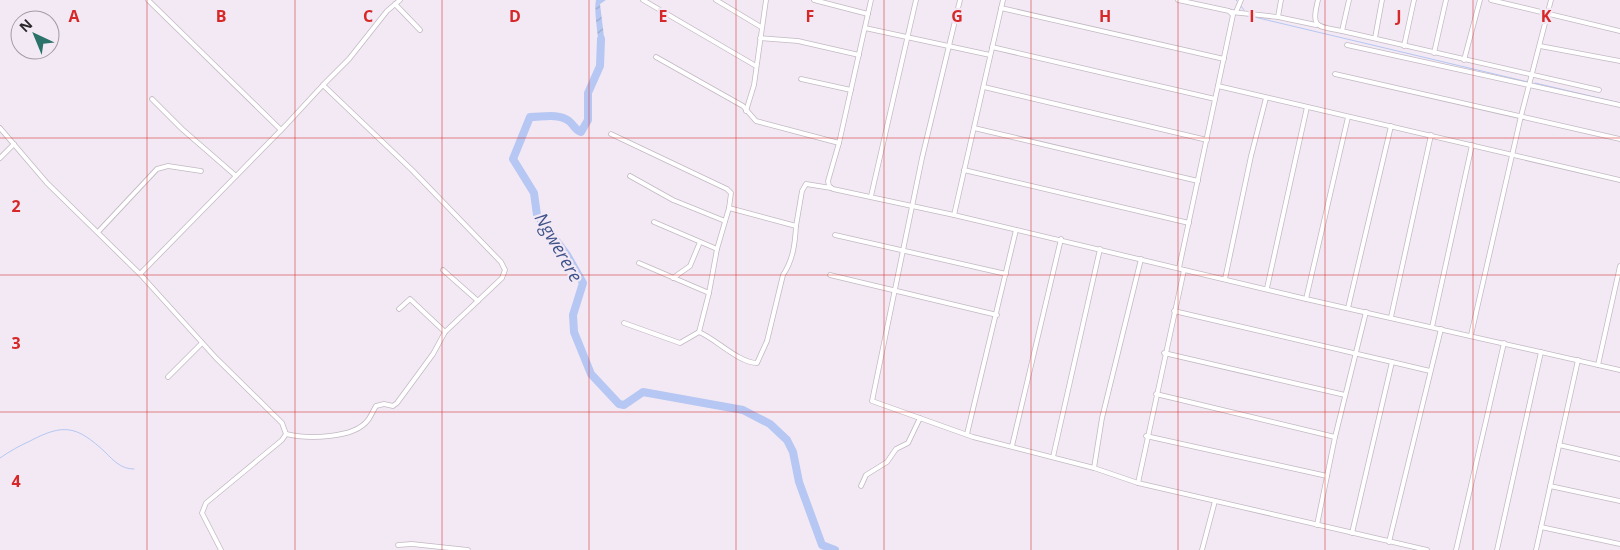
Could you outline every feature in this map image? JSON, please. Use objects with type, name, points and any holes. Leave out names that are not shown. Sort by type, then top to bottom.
[{"type":"street","points":[[148,0],[282,130]]},
{"type":"street","points":[[140,274],[282,130],[349,59],[400,0]]},
{"type":"street","points":[[643,0],[756,66]]},
{"type":"street","points":[[716,0],[761,26]]},
{"type":"street","points":[[746,112],[756,66],[766,0]]},
{"type":"street","points":[[814,0],[868,14]]},
{"type":"street","points":[[831,188],[828,181],[839,143],[872,0]]},
{"type":"street","points":[[872,196],[916,0]]},
{"type":"street","points":[[960,0],[871,399],[876,405],[968,434],[1094,468],[1138,482],[1389,542],[1404,548],[1427,550]]},
{"type":"street","points":[[954,215],[1003,0]]},
{"type":"street","points":[[1178,0],[1233,12],[1278,17],[1316,25],[1598,90]]},
{"type":"street","points":[[1138,482],[1146,436],[1174,311],[1189,223],[1233,20],[1233,12],[1241,0]]},
{"type":"street","points":[[1278,17],[1281,0]]},
{"type":"street","points":[[1316,25],[1314,18],[1318,0]]},
{"type":"street","points":[[1342,31],[1349,0]]},
{"type":"street","points":[[1374,38],[1382,0]]},
{"type":"street","points":[[1404,46],[1414,0]]},
{"type":"street","points":[[1434,53],[1446,0]]},
{"type":"street","points":[[1464,60],[1480,0]]},
{"type":"street","points":[[1491,0],[1620,31]]},
{"type":"street","points":[[1471,336],[1521,116],[1551,0]]},
{"type":"street","points":[[395,4],[420,30]]},
{"type":"street","points":[[1001,8],[1224,59]]},
{"type":"street","points":[[865,28],[990,55]]},
{"type":"street","points":[[760,38],[798,41],[859,55]]},
{"type":"street","points":[[1347,45],[1620,105]]},
{"type":"street","points":[[1540,46],[1620,61]]},
{"type":"street","points":[[992,47],[1215,99]]},
{"type":"street","points":[[656,57],[743,106],[746,112],[756,121],[839,143]]},
{"type":"street","points":[[1335,74],[1620,140]]},
{"type":"street","points":[[801,79],[851,90]]},
{"type":"street","points":[[286,434],[298,437],[333,436],[363,425],[369,419],[376,406],[384,404],[392,406],[397,403],[433,354],[445,332],[502,278],[505,270],[501,262],[417,175],[323,85]]},
{"type":"street","points":[[1218,86],[1620,180]]},
{"type":"street","points":[[984,87],[1207,140]]},
{"type":"street","points":[[1225,279],[1251,156],[1266,98]]},
{"type":"street","points":[[152,99],[182,129],[236,176]]},
{"type":"street","points":[[1267,288],[1308,107]]},
{"type":"street","points":[[1306,299],[1348,117]]},
{"type":"street","points":[[1348,308],[1391,126]]},
{"type":"street","points":[[0,128],[47,183],[140,274],[202,342],[282,423],[286,434]]},
{"type":"street","points":[[974,128],[1198,181]]},
{"type":"street","points":[[611,134],[727,189],[731,193],[699,332],[680,343],[624,323]]},
{"type":"street","points":[[1391,317],[1431,136]]},
{"type":"street","points":[[0,158],[14,144]]},
{"type":"street","points":[[1432,327],[1472,145]]},
{"type":"street","points":[[98,232],[157,170],[168,166],[201,171]]},
{"type":"street","points":[[964,170],[1189,223]]},
{"type":"street","points":[[630,176],[673,200],[724,222]]},
{"type":"street","points":[[699,332],[733,353],[753,363],[757,363],[767,341],[783,275],[788,267],[795,246],[796,226],[802,191],[806,184],[872,196],[1267,288],[1306,299],[1620,370]]},
{"type":"street","points":[[729,208],[796,226]]},
{"type":"street","points":[[654,222],[717,249]]},
{"type":"street","points":[[968,434],[1016,230]]},
{"type":"street","points":[[835,235],[1006,274]]},
{"type":"street","points":[[1012,446],[1060,239]]},
{"type":"street","points":[[673,278],[690,266],[700,242]]},
{"type":"street","points":[[1053,457],[1100,249]]},
{"type":"street","points":[[1094,468],[1102,418],[1141,259]]},
{"type":"street","points":[[639,263],[709,293]]},
{"type":"street","points":[[1598,365],[1620,266]]},
{"type":"street","points":[[443,270],[478,301]]},
{"type":"street","points":[[830,275],[996,315]]},
{"type":"street","points":[[399,309],[410,299],[445,332]]},
{"type":"street","points":[[1174,311],[1311,342],[1355,355],[1430,371]]},
{"type":"street","points":[[1317,525],[1335,437],[1366,312]]},
{"type":"street","points":[[1389,542],[1441,330]]},
{"type":"street","points":[[168,377],[202,342]]},
{"type":"street","points":[[1456,550],[1504,344]]},
{"type":"street","points":[[1497,550],[1541,352]]},
{"type":"street","points":[[1164,354],[1345,395]]},
{"type":"street","points":[[1536,550],[1578,360]]},
{"type":"street","points":[[1352,533],[1392,362]]},
{"type":"street","points":[[1156,394],[1335,437]]},
{"type":"street","points":[[861,486],[866,475],[887,462],[896,449],[908,443],[920,418]]},
{"type":"street","points":[[221,550],[202,513],[206,503],[286,434]]},
{"type":"street","points":[[1146,436],[1327,476]]},
{"type":"street","points":[[1559,445],[1620,459]]},
{"type":"street","points":[[1550,486],[1620,502]]},
{"type":"street","points":[[1202,550],[1215,501]]},
{"type":"street","points":[[1541,527],[1620,544]]},
{"type":"street","points":[[398,545],[412,544],[468,550]]},
{"type":"water","points":[[596,0],[606,0],[600,4],[604,37],[600,66],[595,6]]},
{"type":"waterway","points":[[1241,6],[1244,10]]},
{"type":"waterway","points":[[1250,16],[1528,82]]},
{"type":"waterway","name":"Ngwerere","points":[[601,39],[600,66],[588,93],[588,120],[581,132],[569,121],[560,117],[530,117],[513,159],[534,193],[537,215],[567,255],[583,283],[573,315],[574,332],[591,374],[619,404],[624,405],[643,392],[743,410],[770,424],[787,440],[793,452],[799,482],[822,545],[835,550]]},
{"type":"waterway","points":[[1535,83],[1620,103]]},
{"type":"waterway","points":[[0,458],[42,435],[52,431],[70,430],[78,432],[95,443],[121,466],[134,469]]}]
